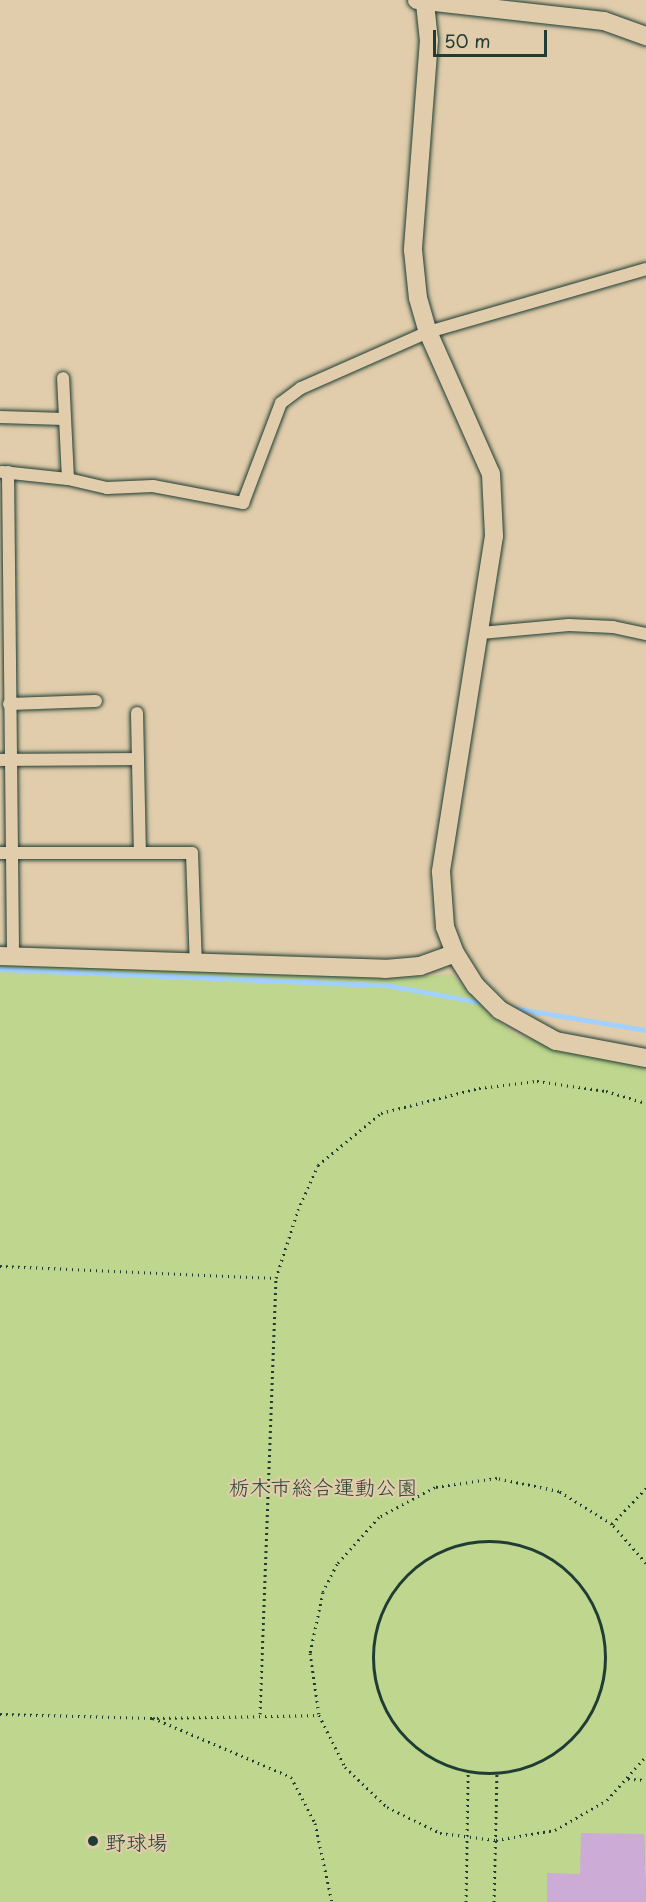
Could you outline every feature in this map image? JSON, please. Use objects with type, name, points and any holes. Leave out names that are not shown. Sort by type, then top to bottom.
[{"type":"street","points":[[646,36],[604,21],[421,2],[429,40],[413,249],[418,298],[428,332],[491,474],[494,536],[481,633],[441,872],[445,927],[455,953],[476,986],[500,1010],[556,1041],[646,1058]]},
{"type":"street","points":[[455,953],[420,966],[385,969],[196,965],[6,956],[5,760],[9,704],[4,639],[4,472],[68,479],[107,488],[153,486],[243,503],[281,403],[301,388],[428,332],[646,269]]},
{"type":"street","points":[[63,378],[68,479]]},
{"type":"street","points":[[0,417],[64,419]]},
{"type":"street","points":[[481,633],[569,625],[646,634]]},
{"type":"street","points":[[9,704],[96,701]]},
{"type":"street","points":[[136,713],[140,853]]},
{"type":"street","points":[[5,760],[138,759]]},
{"type":"street","points":[[5,853],[192,853],[196,965]]},
{"type":"path","points":[[260,1714],[276,1278],[298,1210],[318,1165],[381,1113],[479,1088],[537,1081],[606,1091],[646,1103]]},
{"type":"path","points":[[0,1266],[276,1278]]},
{"type":"path","points":[[646,1563],[612,1524],[559,1491],[497,1478],[435,1487],[379,1517],[338,1564],[317,1612],[310,1653],[319,1715],[330,1742],[365,1789],[412,1822],[468,1839],[526,1838],[564,1825],[607,1800],[646,1756]]},
{"type":"path","points":[[612,1524],[646,1488]]},
{"type":"path","points":[[471,1543],[514,1543],[551,1558],[580,1584],[600,1618],[606,1657],[600,1696],[581,1730],[552,1756],[525,1767],[497,1772],[468,1771],[438,1763],[407,1741],[385,1711],[373,1676],[373,1638],[391,1595],[408,1573],[439,1552],[471,1543]]},
{"type":"path","points":[[0,1714],[152,1718],[260,1714],[319,1715]]},
{"type":"path","points":[[152,1718],[291,1778],[315,1823],[332,1902]]},
{"type":"path","points":[[466,1902],[468,1771]]},
{"type":"path","points":[[494,1902],[497,1772]]},
{"type":"path","points":[[628,1779],[646,1780]]},
{"type":"green space","name":"栃木市総合運動公園","points":[[0,964],[389,979],[451,974],[489,1014],[516,1035],[646,1069],[646,1902],[0,1902]]},
{"type":"building","points":[[581,1833],[644,1834],[646,1902],[547,1902],[547,1873],[580,1874]]},
{"type":"waterway","points":[[0,969],[386,985],[484,1003]]},
{"type":"waterway","points":[[513,1008],[646,1030]]},
{"type":"place","name":"野球場","points":[[93,1841]]}]
